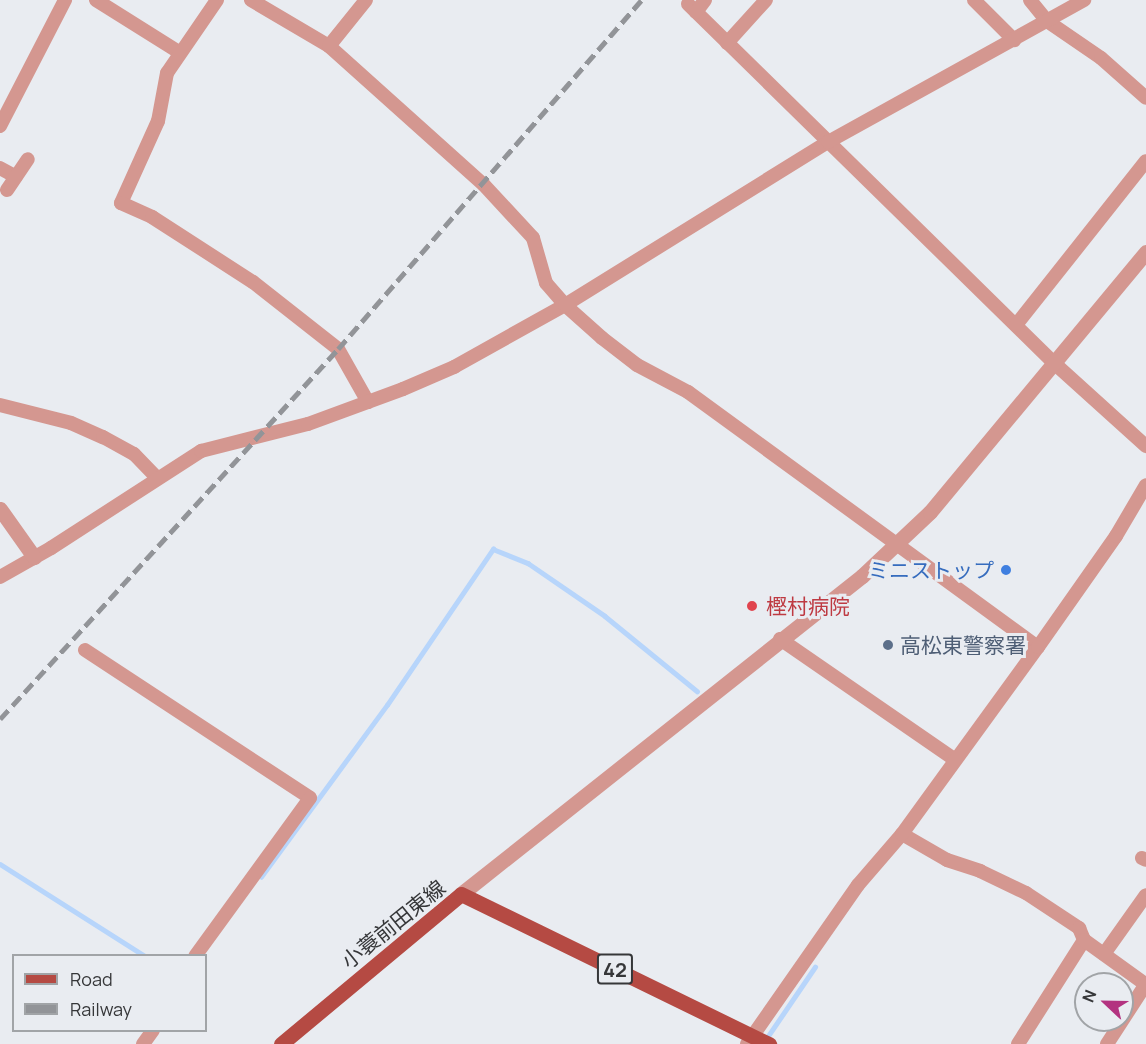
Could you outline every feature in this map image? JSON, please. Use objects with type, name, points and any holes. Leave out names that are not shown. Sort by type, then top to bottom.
[{"type":"main road","name":"小蓑前田東線","points":[[281,1044],[461,894],[750,1040],[770,1044]]},
{"type":"street","points":[[0,126],[65,0]]},
{"type":"street","points":[[96,0],[179,52]]},
{"type":"street","points":[[217,0],[179,52],[167,74],[158,121],[121,203],[152,217],[254,282],[338,349],[368,402]]},
{"type":"street","points":[[250,0],[329,46],[484,185],[534,238],[546,283],[565,305],[637,365],[688,392],[1038,647]]},
{"type":"street","points":[[329,46],[366,0]]},
{"type":"street","points":[[705,0],[692,8],[1054,363],[1146,446]]},
{"type":"street","points":[[727,43],[765,0]]},
{"type":"street","points":[[974,0],[1014,40]]},
{"type":"street","points":[[1030,0],[1047,21],[1101,58],[1146,98]]},
{"type":"street","points":[[0,577],[201,451],[308,424],[454,367],[565,305],[828,142],[1084,0]]},
{"type":"street","points":[[7,190],[28,159]]},
{"type":"street","points":[[1016,325],[1146,161]]},
{"type":"street","points":[[0,168],[16,177]]},
{"type":"street","points":[[461,894],[862,576],[930,512],[1146,252]]},
{"type":"street","points":[[0,405],[71,423],[103,437],[134,454],[157,478]]},
{"type":"street","points":[[750,1040],[858,885],[902,834],[954,759],[1038,647],[1116,536],[1146,485]]},
{"type":"street","points":[[0,509],[34,557]]},
{"type":"street","points":[[780,639],[954,759]]},
{"type":"street","points":[[85,650],[310,798],[196,954]]},
{"type":"street","points":[[902,834],[947,860],[980,871],[1026,892],[1079,928],[1084,940],[1145,982],[1142,1000],[1107,1044]]},
{"type":"street","points":[[1104,954],[1146,895]]},
{"type":"street","points":[[1018,1044],[1084,940]]},
{"type":"waterway","points":[[261,877],[387,705],[493,549],[528,563],[605,616],[697,691]]},
{"type":"waterway","points":[[0,864],[142,954]]},
{"type":"waterway","points":[[766,1039],[815,967]]},
{"type":"railway","points":[[0,719],[338,349],[641,0]]},
{"type":"place","name":"ミニストップ","points":[[1006,570]]},
{"type":"place","name":"樫村病院","points":[[752,606]]},
{"type":"place","name":"高松東警察署","points":[[888,645]]}]
